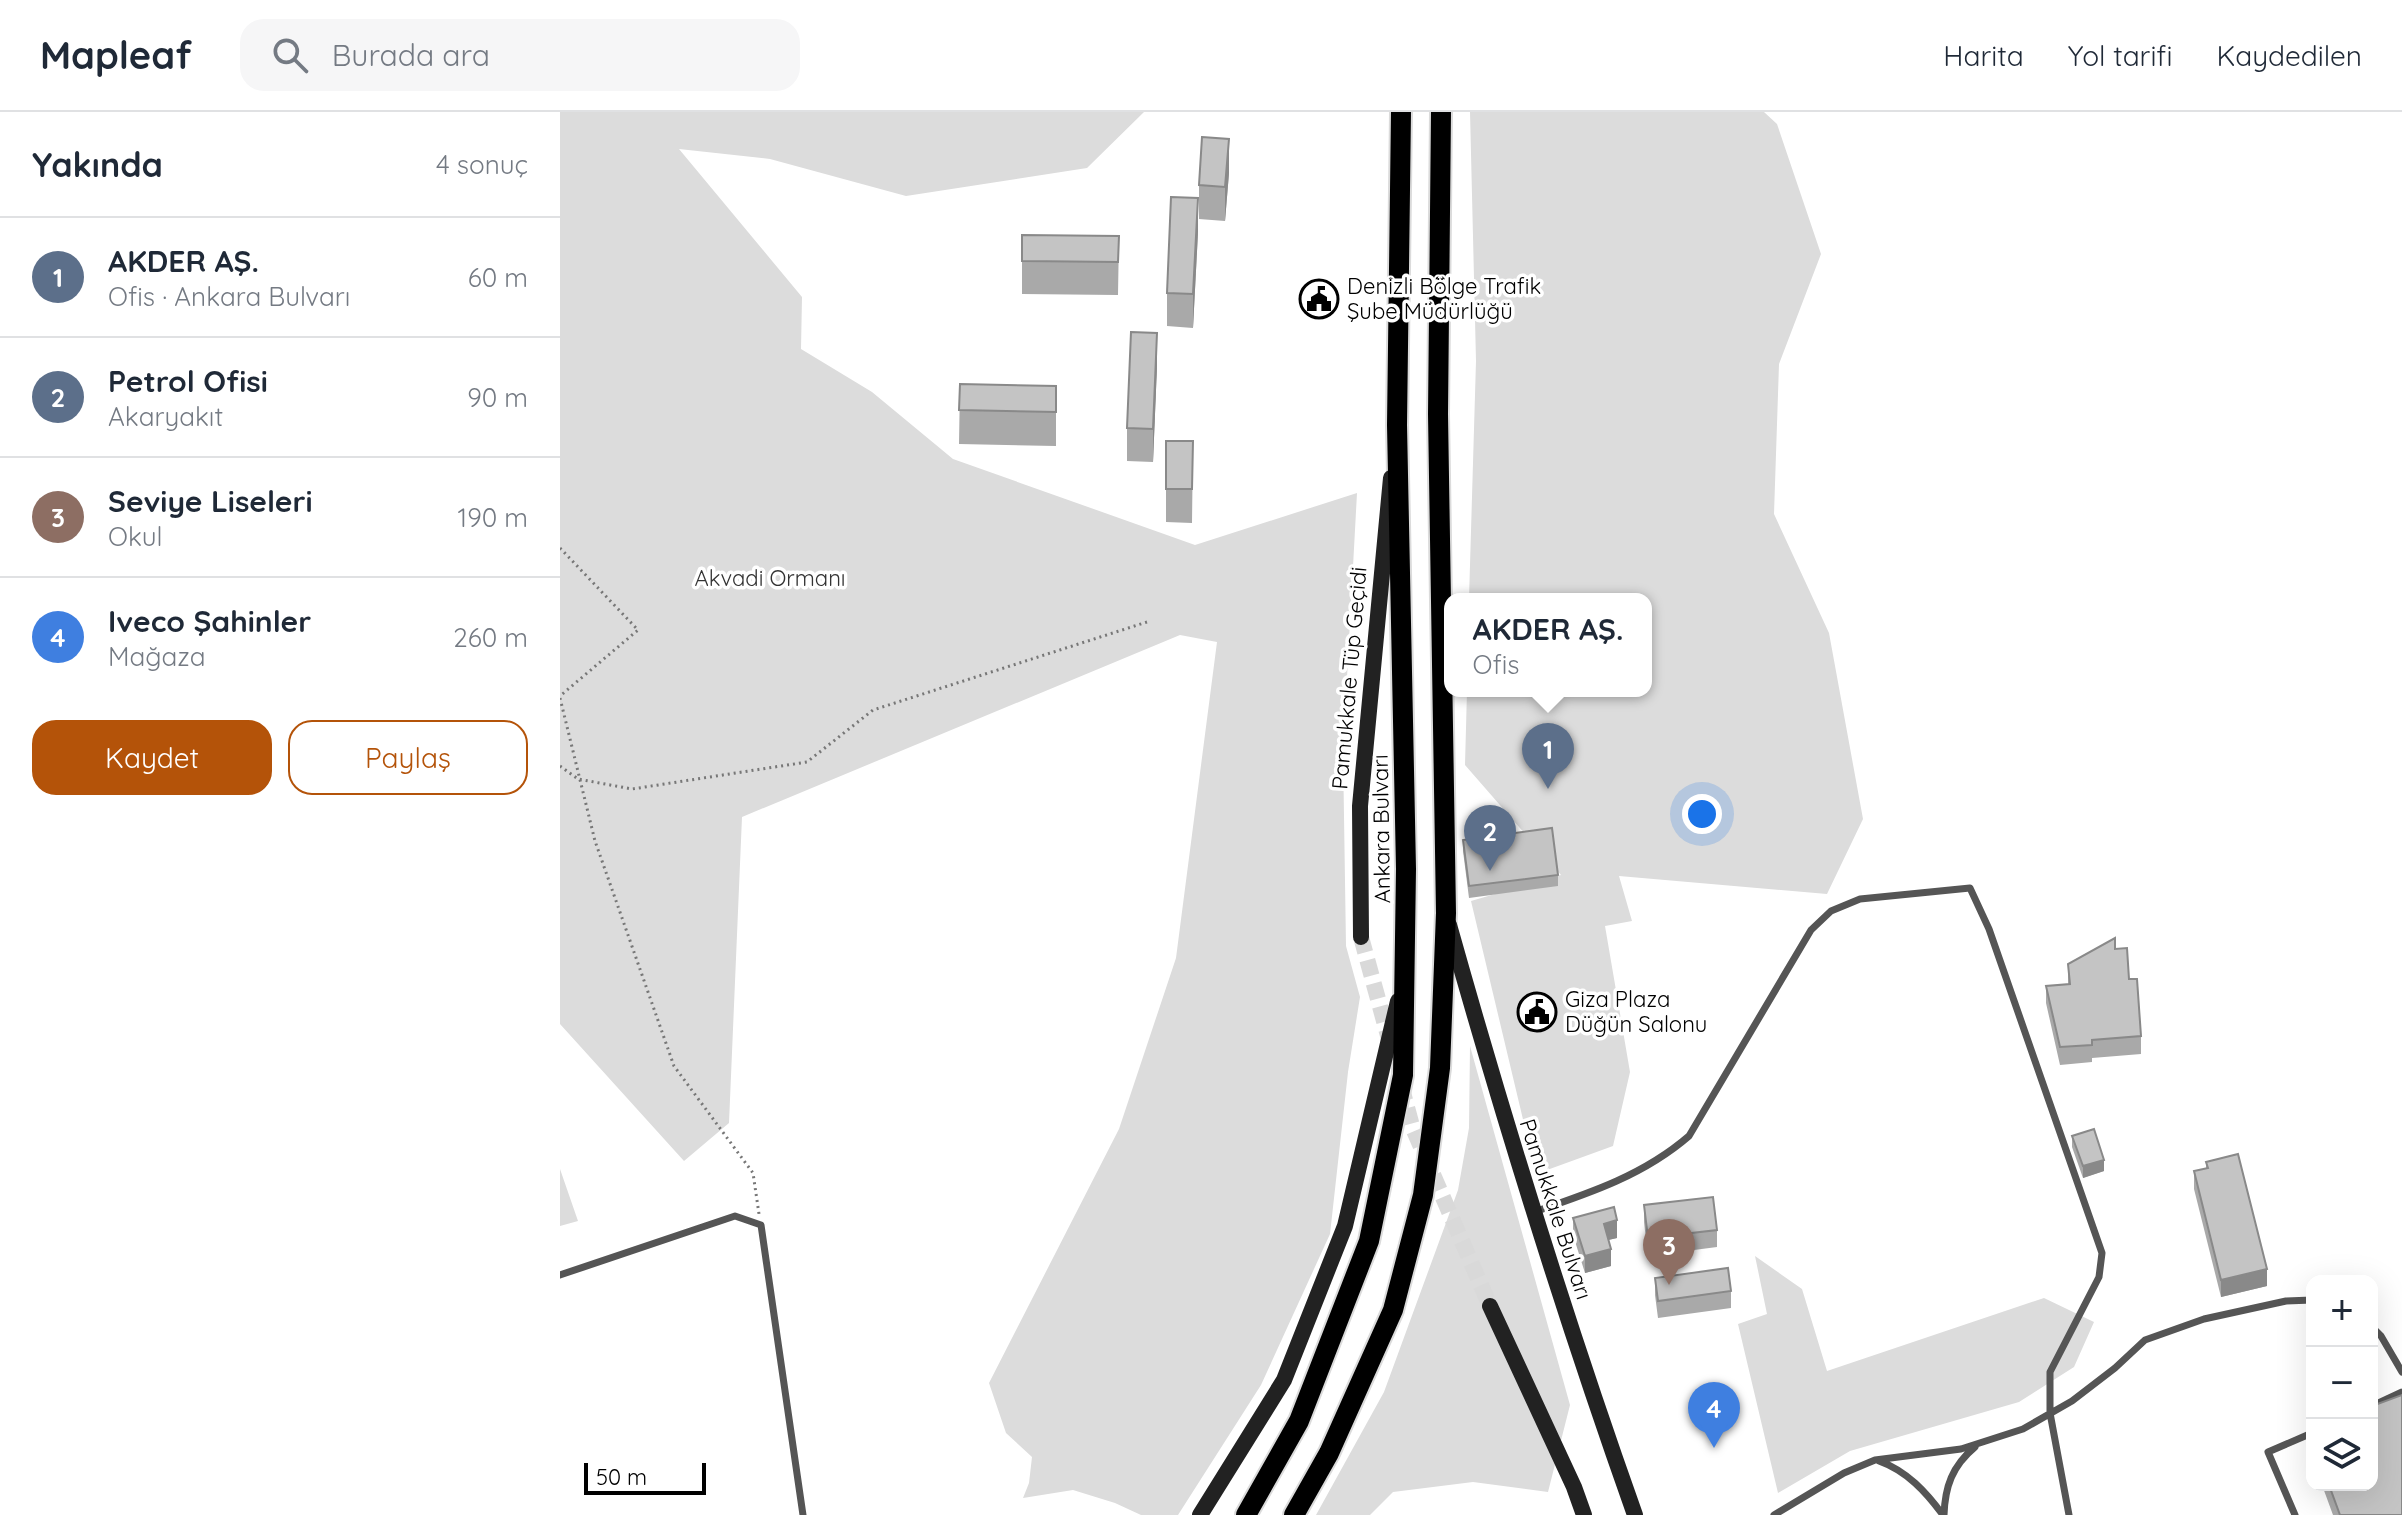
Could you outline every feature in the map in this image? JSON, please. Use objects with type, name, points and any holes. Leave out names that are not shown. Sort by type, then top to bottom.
[{"type":"main road","name":"Ankara Bulvarı","points":[[1246,1515],[1299,1421],[1369,1241],[1403,1075],[1407,965],[1397,425],[1401,112]]},
{"type":"main road","points":[[1294,1515],[1329,1453],[1393,1310],[1423,1195],[1440,1068],[1446,913],[1438,414],[1441,112]]},
{"type":"main road","name":"Pamukkale Tüp Geçidi","points":[[1361,937],[1360,806],[1397,425]]},
{"type":"main road","name":"Pamukkale Bulvarı","points":[[1446,913],[1495,1090],[1635,1515]]},
{"type":"main road","points":[[1200,1515],[1284,1380],[1345,1226],[1407,965]]},
{"type":"main road","points":[[1490,1306],[1584,1515]]},
{"type":"lane","points":[[1534,1212],[1591,1193],[1634,1174],[1665,1157],[1689,1136],[1811,930],[1831,911],[1860,899],[1970,888],[1989,929],[2102,1253],[2099,1277],[2050,1372],[2050,1413],[2069,1515]]},
{"type":"lane","points":[[560,1275],[735,1216],[761,1225],[803,1515]]},
{"type":"lane","points":[[1774,1515],[1844,1473],[1875,1460],[1961,1449],[2023,1429],[2072,1401],[2145,1340],[2204,1319],[2286,1301],[2306,1300]]},
{"type":"lane","points":[[2378,1333],[2402,1372]]},
{"type":"lane","points":[[2378,1403],[2402,1392]]},
{"type":"lane","points":[[2295,1515],[2268,1452],[2306,1436]]},
{"type":"lane","points":[[1944,1515],[1945,1490],[1954,1470],[1966,1454],[1980,1443]]},
{"type":"lane","points":[[1875,1460],[1902,1472],[1944,1515]]},
{"type":"path","points":[[560,548],[638,630],[560,697],[595,841],[674,1066],[753,1173],[761,1225]]},
{"type":"path","points":[[560,766],[578,779],[632,789],[807,762],[873,710],[1147,622]]},
{"type":"green space","name":"Akvadi Ormanı","points":[[560,112],[1144,112],[1087,168],[906,196],[770,159],[679,149],[802,297],[801,349],[872,392],[953,459],[1195,545],[1357,493],[1343,751],[1346,946],[1360,997],[1348,1072],[1330,1234],[1261,1385],[1178,1515],[1141,1515],[1073,1490],[1023,1498],[1029,1483],[1032,1457],[1006,1433],[989,1383],[1119,1129],[1176,958],[1217,642],[1180,635],[742,817],[729,1123],[684,1161],[560,1024]]},
{"type":"green space","points":[[1470,112],[1764,112],[1777,124],[1821,254],[1779,364],[1774,514],[1829,633],[1863,819],[1827,894],[1619,876],[1632,921],[1605,926],[1630,1072],[1613,1146],[1536,1174],[1471,901],[1561,875],[1465,765],[1467,697],[1652,697],[1652,593],[1469,593],[1476,361]]},
{"type":"green space","points":[[1470,1046],[1570,1405],[1548,1492],[1473,1482],[1393,1492],[1370,1515],[1316,1515],[1384,1392],[1458,1190],[1469,1128]]},
{"type":"green space","points":[[560,1169],[578,1221],[560,1226]]},
{"type":"green space","points":[[1755,1256],[1802,1289],[1827,1371],[2044,1298],[2094,1322],[2074,1367],[2019,1402],[1850,1451],[1778,1493],[1738,1324],[1767,1314]]},
{"type":"building","points":[[1202,137],[1229,139],[1225,187],[1199,185]]},
{"type":"building","points":[[1171,197],[1198,198],[1193,294],[1167,293]]},
{"type":"building","points":[[1022,235],[1119,236],[1118,262],[1022,261]]},
{"type":"building","points":[[1131,332],[1157,333],[1153,429],[1127,428]]},
{"type":"building","points":[[960,384],[1056,386],[1056,412],[959,410]]},
{"type":"building","points":[[1166,441],[1193,441],[1192,489],[1166,489]]},
{"type":"building","points":[[1552,828],[1558,875],[1469,886],[1463,840]]},
{"type":"building","points":[[2115,938],[2115,949],[2127,948],[2129,979],[2137,979],[2141,1036],[2092,1040],[2092,1045],[2060,1047],[2046,986],[2070,984],[2068,964]]},
{"type":"building","points":[[2094,1129],[2104,1160],[2083,1166],[2072,1136]]},
{"type":"building","points":[[2238,1154],[2267,1269],[2221,1280],[2194,1171],[2208,1168],[2206,1162]]},
{"type":"building","points":[[1713,1197],[1717,1230],[1648,1238],[1644,1205]]},
{"type":"building","points":[[1614,1207],[1617,1220],[1604,1224],[1611,1249],[1585,1256],[1573,1218]]},
{"type":"building","points":[[1728,1268],[1731,1291],[1658,1301],[1655,1278]]},
{"type":"building","points":[[2402,1395],[2402,1515],[2340,1515],[2331,1491],[2378,1491],[2378,1404]]},
{"type":"tunnel","points":[[1361,937],[1390,1043]]},
{"type":"tunnel","points":[[1401,1085],[1412,1126],[1490,1306]]},
{"type":"place","name":"Denizli Bölge Trafik Şube Müdürlüğü","points":[[1319,299]]},
{"type":"place","name":"AKDER AŞ.","points":[[1548,789]]},
{"type":"place","name":"Petrol Ofisi","points":[[1490,871]]},
{"type":"place","name":"Giza Plaza Düğün Salonu","points":[[1537,1012]]},
{"type":"place","name":"Seviye Liseleri","points":[[1669,1285]]},
{"type":"place","name":"Iveco Şahinler","points":[[1714,1448]]}]
